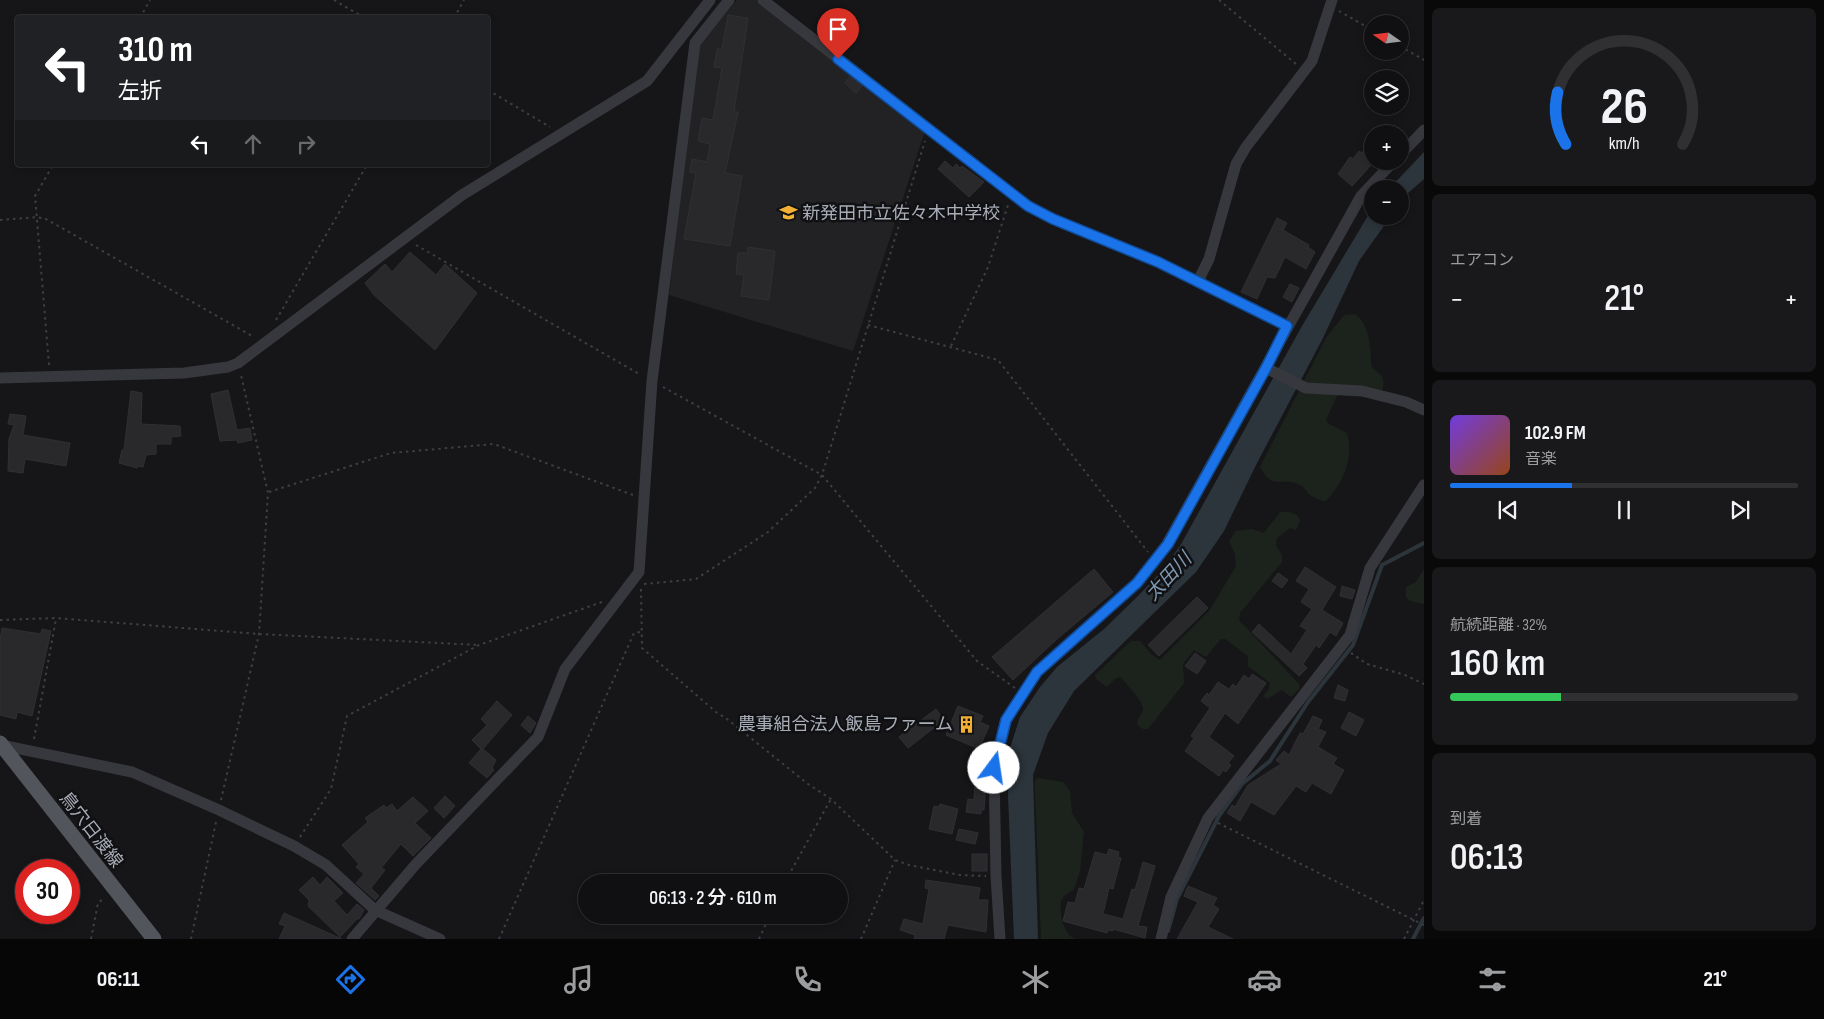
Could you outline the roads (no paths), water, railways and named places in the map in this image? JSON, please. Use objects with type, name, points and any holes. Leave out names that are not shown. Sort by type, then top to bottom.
[{"type":"main road","name":"鳥穴日渡線","points":[[1,744],[154,939]]},
{"type":"street","points":[[0,378],[184,373],[228,368],[238,363],[462,195],[647,81],[710,0]]},
{"type":"street","points":[[352,939],[375,910],[538,737],[565,669],[639,572],[652,381],[695,42],[729,0]]},
{"type":"street","points":[[763,0],[1028,206],[1053,219],[1158,262],[1287,326]]},
{"type":"street","points":[[1198,281],[1210,259],[1236,164],[1246,147],[1312,61],[1331,3]]},
{"type":"street","points":[[1409,146],[1424,130]]},
{"type":"street","points":[[1000,939],[996,876],[994,768],[1006,720],[1022,693],[1050,659],[1120,599],[1168,544],[1269,370],[1287,326],[1361,196],[1386,170]]},
{"type":"street","points":[[1269,370],[1306,388],[1362,391],[1406,402],[1424,410]]},
{"type":"street","points":[[1161,939],[1171,897],[1208,818],[1350,635],[1370,568],[1424,485]]},
{"type":"street","points":[[1,744],[132,772],[219,810],[294,846],[326,866],[375,910],[440,939]]},
{"type":"water","points":[[1424,152],[1424,179],[1409,192],[1409,180],[1398,180]]},
{"type":"water","name":"太田川","points":[[1364,222],[1364,225],[1385,225],[1359,261],[1323,338],[1257,463],[1224,531],[1196,572],[1074,691],[1048,733],[1033,775],[1038,939],[1014,939],[1008,796],[1009,751],[1020,717],[1040,687],[1057,667],[1104,629],[1138,596],[1159,574],[1180,546],[1302,326]]},
{"type":"waterway","points":[[1168,931],[1177,899],[1219,816],[1242,784],[1270,761],[1308,702],[1353,645],[1382,565],[1424,543]]},
{"type":"waterway","points":[[1413,939],[1424,918]]},
{"type":"place","name":"新発田市立佐々木中学校","points":[[788,213]]},
{"type":"place","name":"農事組合法人飯島ファーム","points":[[967,724]]}]
